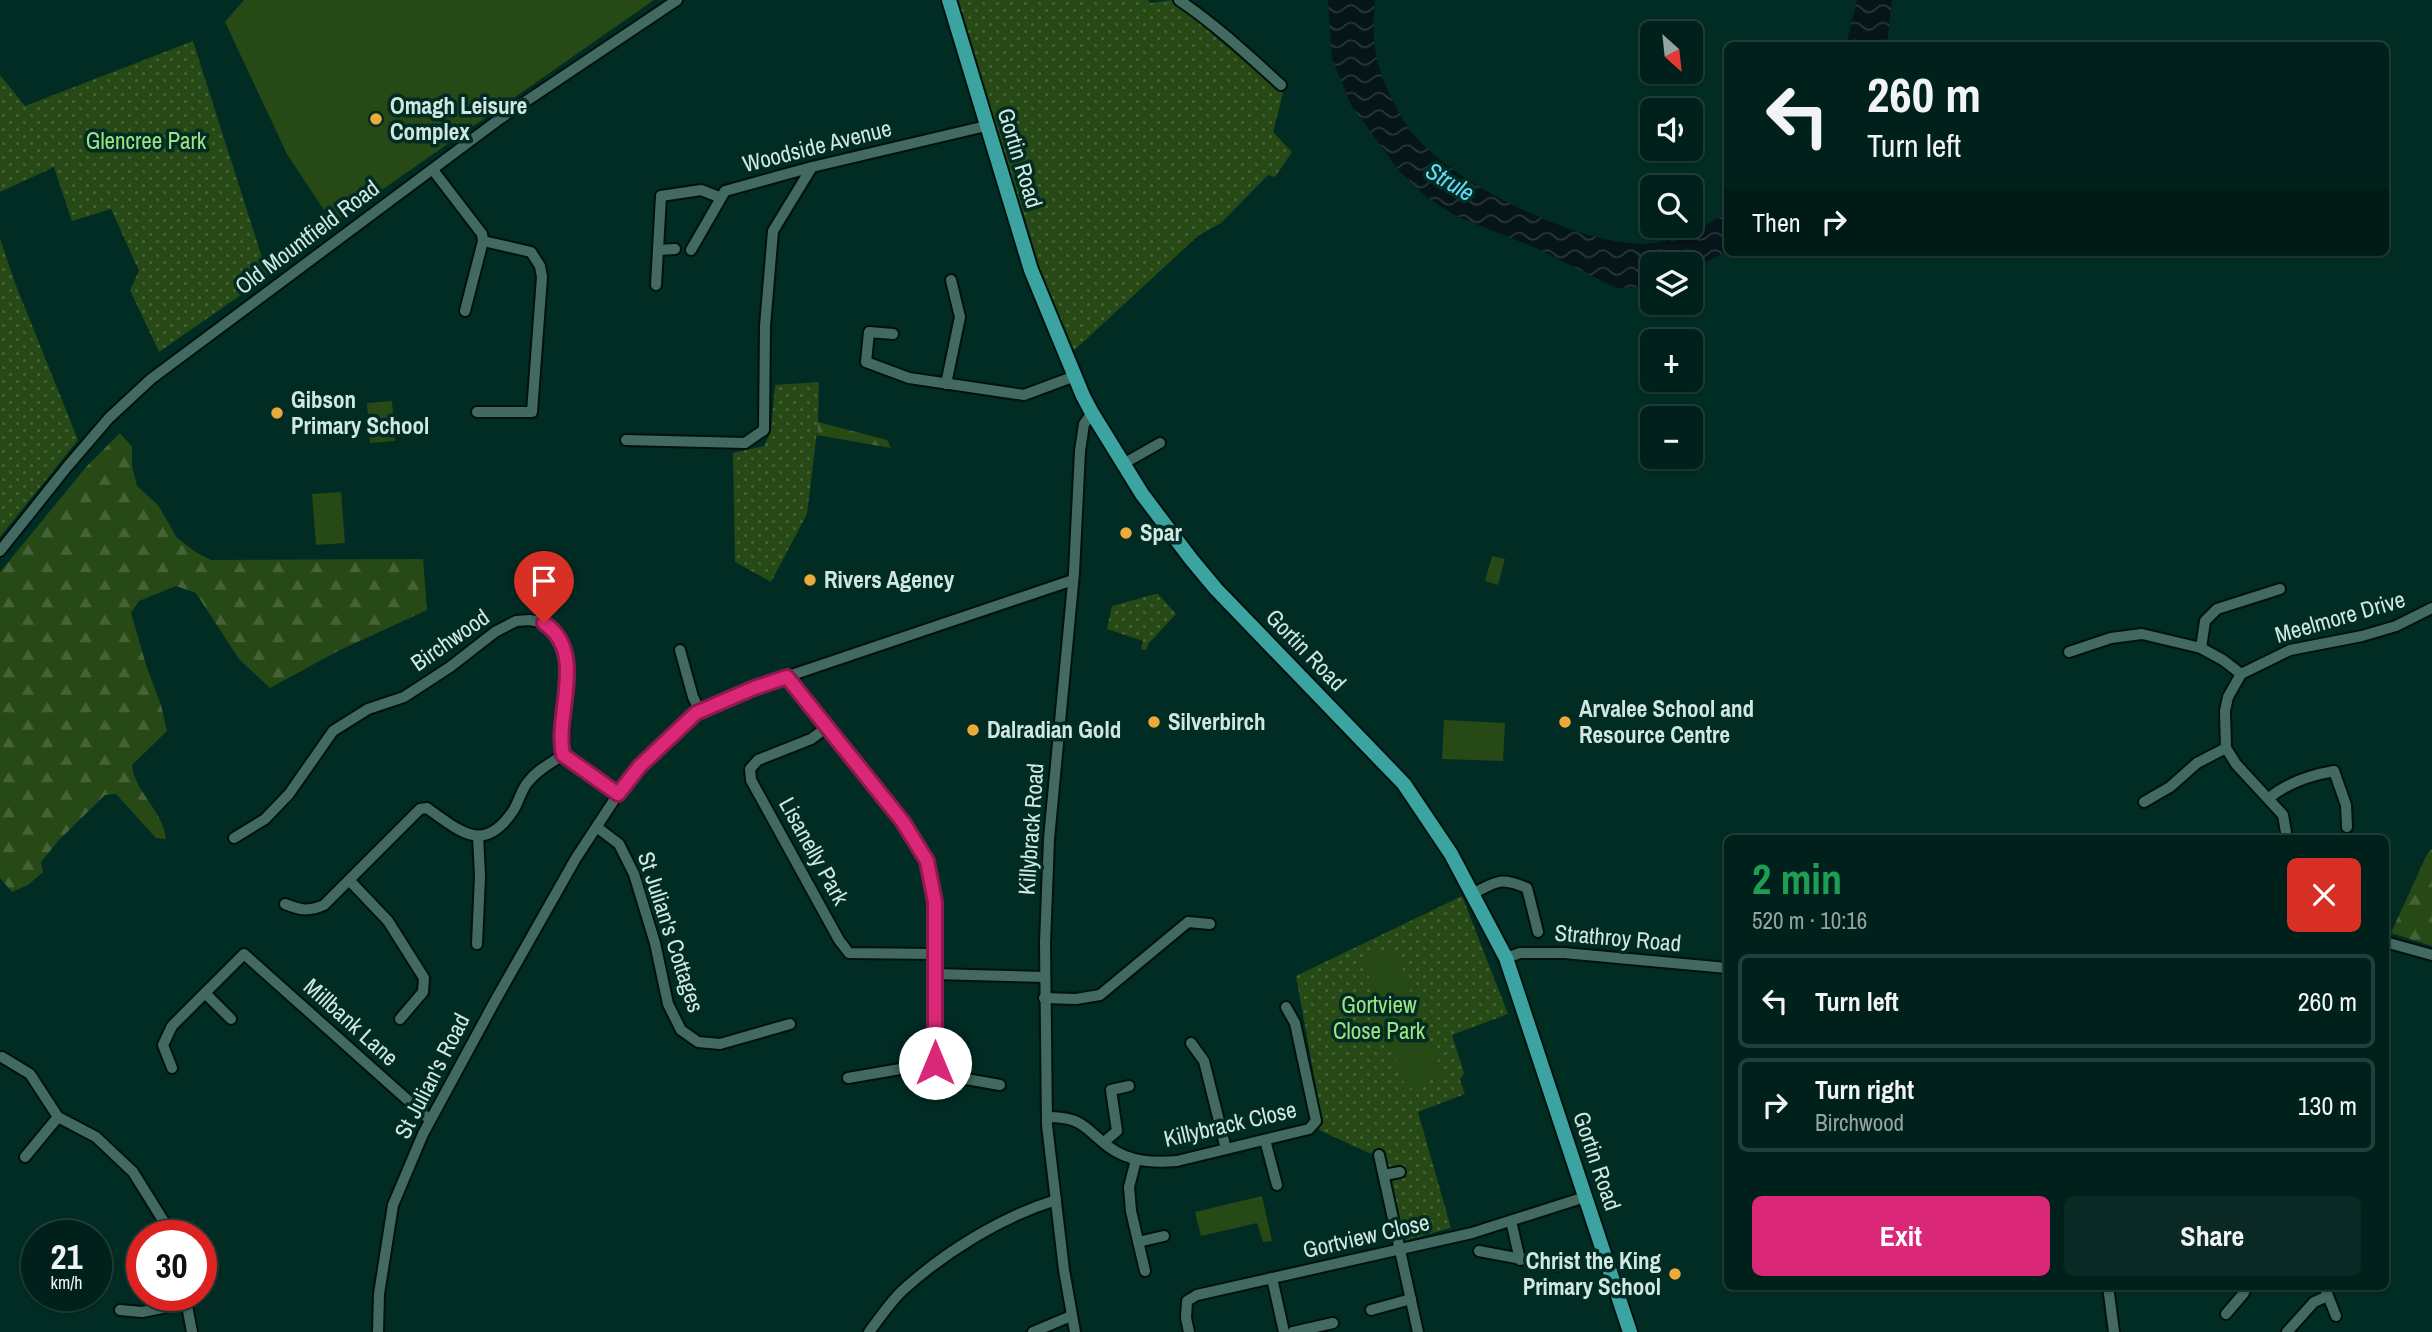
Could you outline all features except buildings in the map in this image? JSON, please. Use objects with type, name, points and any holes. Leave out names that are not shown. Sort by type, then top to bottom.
[{"type":"main road","name":"Gortin Road","points":[[949,0],[1031,270],[1092,413],[1142,494],[1191,559],[1216,589],[1404,784],[1451,854],[1506,958],[1630,1332]]},
{"type":"street","name":"Old Mountfield Road","points":[[0,551],[109,418],[151,379],[554,82],[677,0]]},
{"type":"street","points":[[1179,0],[1236,44],[1281,85]]},
{"type":"street","name":"Woodside Avenue","points":[[691,250],[719,197],[725,191],[812,167],[986,126]]},
{"type":"street","points":[[626,440],[745,443],[764,430],[765,326],[773,231],[812,167]]},
{"type":"street","points":[[433,170],[482,234],[484,241],[465,312]]},
{"type":"street","points":[[656,285],[661,197],[701,190],[719,197]]},
{"type":"street","points":[[477,412],[532,412],[542,277],[540,266],[531,253],[484,241]]},
{"type":"street","points":[[658,250],[675,249]]},
{"type":"street","points":[[946,384],[960,317],[951,280]]},
{"type":"street","points":[[893,334],[869,332],[866,362],[909,378],[1024,395],[1075,376]]},
{"type":"street","name":"Killybrack Road","points":[[1075,1332],[1047,1117],[1044,998],[1049,839],[1073,580],[1080,451],[1084,424],[1092,413]]},
{"type":"street","points":[[1123,464],[1160,443]]},
{"type":"street","points":[[680,650],[693,697],[700,711],[787,677],[1073,580]]},
{"type":"street","points":[[2201,648],[2205,621],[2217,609],[2280,589]]},
{"type":"street","name":"Meelmore Drive","points":[[2241,674],[2290,650],[2362,636],[2396,626],[2432,608]]},
{"type":"street","name":"Birchwood","points":[[234,838],[265,819],[289,794],[333,731],[368,709],[404,697],[450,667],[495,632],[516,621],[544,623],[563,641],[567,668],[563,755]]},
{"type":"street","points":[[2069,653],[2111,638],[2142,634],[2201,648],[2241,674],[2228,696],[2225,710],[2226,748],[2236,764],[2283,815],[2286,835]]},
{"type":"street","points":[[787,677],[903,822],[927,861],[935,902],[935,1063],[944,1075],[1000,1085]]},
{"type":"street","name":"St Julian's Road","points":[[378,1332],[379,1294],[393,1205],[430,1120],[576,858],[618,794],[640,766],[700,711]]},
{"type":"street","name":"Lisanelly Park","points":[[826,727],[811,739],[758,760],[750,769],[751,780],[839,940],[849,953],[934,954]]},
{"type":"street","points":[[2144,802],[2170,787],[2197,763],[2226,748]]},
{"type":"street","points":[[285,904],[301,911],[324,905],[420,809],[427,808],[464,834],[489,834],[502,825],[514,810],[527,782],[563,755],[618,794]]},
{"type":"street","points":[[2269,798],[2278,790],[2314,774],[2334,771],[2346,805],[2347,827]]},
{"type":"street","name":"St Julian's Cottages","points":[[598,828],[619,844],[634,874],[655,943],[668,1004],[681,1030],[698,1042],[720,1044],[790,1024]]},
{"type":"street","points":[[477,944],[480,876],[478,836]]},
{"type":"street","points":[[1472,894],[1500,881],[1509,880],[1527,888],[1538,932]]},
{"type":"street","points":[[350,881],[388,921],[424,978],[423,992],[400,1019]]},
{"type":"street","points":[[1044,998],[1076,999],[1100,995],[1188,922],[1210,924]]},
{"type":"street","points":[[2389,943],[2432,955]]},
{"type":"street","name":"Strathroy Road","points":[[1506,958],[1520,953],[1564,953],[1724,968]]},
{"type":"street","name":"Millbank Lane","points":[[205,993],[244,954],[430,1120]]},
{"type":"street","points":[[934,974],[1045,977]]},
{"type":"street","points":[[172,1068],[163,1045],[167,1035],[172,1026],[205,993],[231,1019]]},
{"type":"street","name":"Killybrack Close","points":[[1047,1117],[1066,1117],[1086,1125],[1110,1148],[1136,1160],[1156,1163],[1177,1161],[1309,1129],[1316,1121],[1295,1023],[1286,1007]]},
{"type":"street","points":[[1191,1043],[1204,1061],[1226,1149]]},
{"type":"street","points":[[2,1056],[30,1074],[58,1117],[96,1137],[133,1172],[163,1220]]},
{"type":"street","points":[[848,1078],[935,1063]]},
{"type":"street","points":[[1104,1142],[1117,1131],[1111,1090],[1129,1086]]},
{"type":"street","points":[[25,1157],[58,1117]]},
{"type":"street","points":[[1265,1140],[1277,1185]]},
{"type":"street","points":[[1379,1156],[1418,1332]]},
{"type":"street","points":[[1136,1160],[1129,1187],[1131,1210],[1145,1271]]},
{"type":"street","points":[[1384,1175],[1400,1172]]},
{"type":"street","name":"Gortview Close","points":[[1189,1332],[1187,1301],[1198,1295],[1472,1233],[1584,1197]]},
{"type":"street","points":[[869,1332],[902,1291],[953,1251],[1006,1220],[1056,1200]]},
{"type":"street","points":[[1511,1221],[1520,1260]]},
{"type":"street","points":[[1138,1242],[1164,1236]]},
{"type":"street","points":[[1479,1251],[1559,1266]]},
{"type":"street","points":[[1272,1278],[1284,1332]]},
{"type":"street","points":[[2109,1290],[2114,1332]]},
{"type":"street","points":[[2226,1314],[2245,1290]]},
{"type":"street","points":[[2287,1332],[2326,1291],[2336,1316]]},
{"type":"street","points":[[1371,1310],[1411,1299]]},
{"type":"street","points":[[120,1310],[126,1311]]},
{"type":"street","points":[[188,1311],[192,1332]]},
{"type":"street","points":[[1033,1332],[1071,1316]]},
{"type":"street","points":[[1293,1332],[1333,1323]]},
{"type":"green space","name":"Omagh Leisure Complex","points":[[244,0],[654,0],[333,224],[287,154],[225,22]]},
{"type":"green space","points":[[955,0],[1148,0],[1150,3],[1172,0],[1283,93],[1273,132],[1292,152],[1275,177],[1268,175],[1221,223],[1199,235],[1067,357],[1031,270]]},
{"type":"green space","name":"Glencree Park","points":[[193,41],[268,276],[159,352],[130,290],[139,271],[111,209],[72,221],[54,167],[0,192],[0,75],[25,106]]},
{"type":"green space","points":[[0,238],[15,283],[78,440],[0,537]]},
{"type":"green space","points":[[819,382],[818,423],[807,514],[771,582],[735,562],[733,453],[764,446],[771,431],[775,385]]},
{"type":"green space","points":[[392,401],[395,441],[370,443],[367,403]]},
{"type":"green space","points":[[818,422],[887,440],[891,448],[817,435]]},
{"type":"green space","points":[[120,433],[132,447],[132,466],[137,486],[158,505],[177,538],[197,553],[211,560],[423,559],[427,610],[338,651],[270,688],[239,659],[196,593],[176,586],[139,601],[131,613],[167,731],[132,765],[138,784],[160,819],[166,839],[156,838],[116,794],[105,795],[59,840],[41,862],[43,872],[28,885],[12,892],[0,878],[0,572],[87,466]]},
{"type":"green space","points":[[341,492],[345,543],[316,545],[312,494]]},
{"type":"green space","points":[[1492,556],[1505,559],[1498,585],[1485,581]]},
{"type":"green space","points":[[1155,594],[1176,614],[1149,643],[1146,650],[1141,649],[1143,641],[1107,629],[1112,606]]},
{"type":"green space","points":[[1444,720],[1505,723],[1503,761],[1442,759]]},
{"type":"green space","points":[[2432,849],[2432,946],[2391,933],[2427,854]]},
{"type":"green space","name":"Gortview Close Park","points":[[1462,896],[1508,1014],[1452,1035],[1464,1073],[1460,1080],[1465,1094],[1418,1112],[1451,1228],[1404,1241],[1391,1183],[1395,1179],[1406,1177],[1404,1166],[1388,1168],[1385,1158],[1319,1130],[1322,1120],[1296,976]]},
{"type":"green space","points":[[1394,947],[1411,991],[1380,1003],[1362,959]]},
{"type":"green space","points":[[1414,995],[1443,1075],[1407,1090],[1376,1008]]},
{"type":"green space","points":[[1262,1196],[1272,1241],[1263,1242],[1257,1223],[1201,1236],[1195,1212]]},
{"type":"water","name":"Strule","points":[[1328,0],[1375,0],[1375,47],[1388,91],[1407,126],[1452,169],[1484,190],[1557,224],[1627,243],[1703,238],[1703,226],[1724,214],[1724,253],[1703,264],[1703,252],[1640,252],[1640,287],[1616,288],[1536,248],[1456,216],[1428,198],[1400,172],[1351,105],[1332,58]]},
{"type":"water","points":[[1857,0],[1892,0],[1887,42],[1847,42]]},
{"type":"place","name":"Omagh Leisure Complex","points":[[376,119]]},
{"type":"place","name":"Gibson Primary School","points":[[277,413]]},
{"type":"place","name":"Spar","points":[[1126,533]]},
{"type":"place","name":"Rivers Agency","points":[[810,580]]},
{"type":"place","name":"Silverbirch","points":[[1154,722]]},
{"type":"place","name":"Arvalee School and Resource Centre","points":[[1565,722]]},
{"type":"place","name":"Dalradian Gold","points":[[973,730]]},
{"type":"place","name":"Christ the King Primary School","points":[[1675,1274]]},
{"type":"route","points":[[544,623],[563,641],[567,668],[561,751],[570,762],[618,794],[640,766],[696,713],[787,677],[903,822],[927,861],[935,902],[935,1063]]}]
